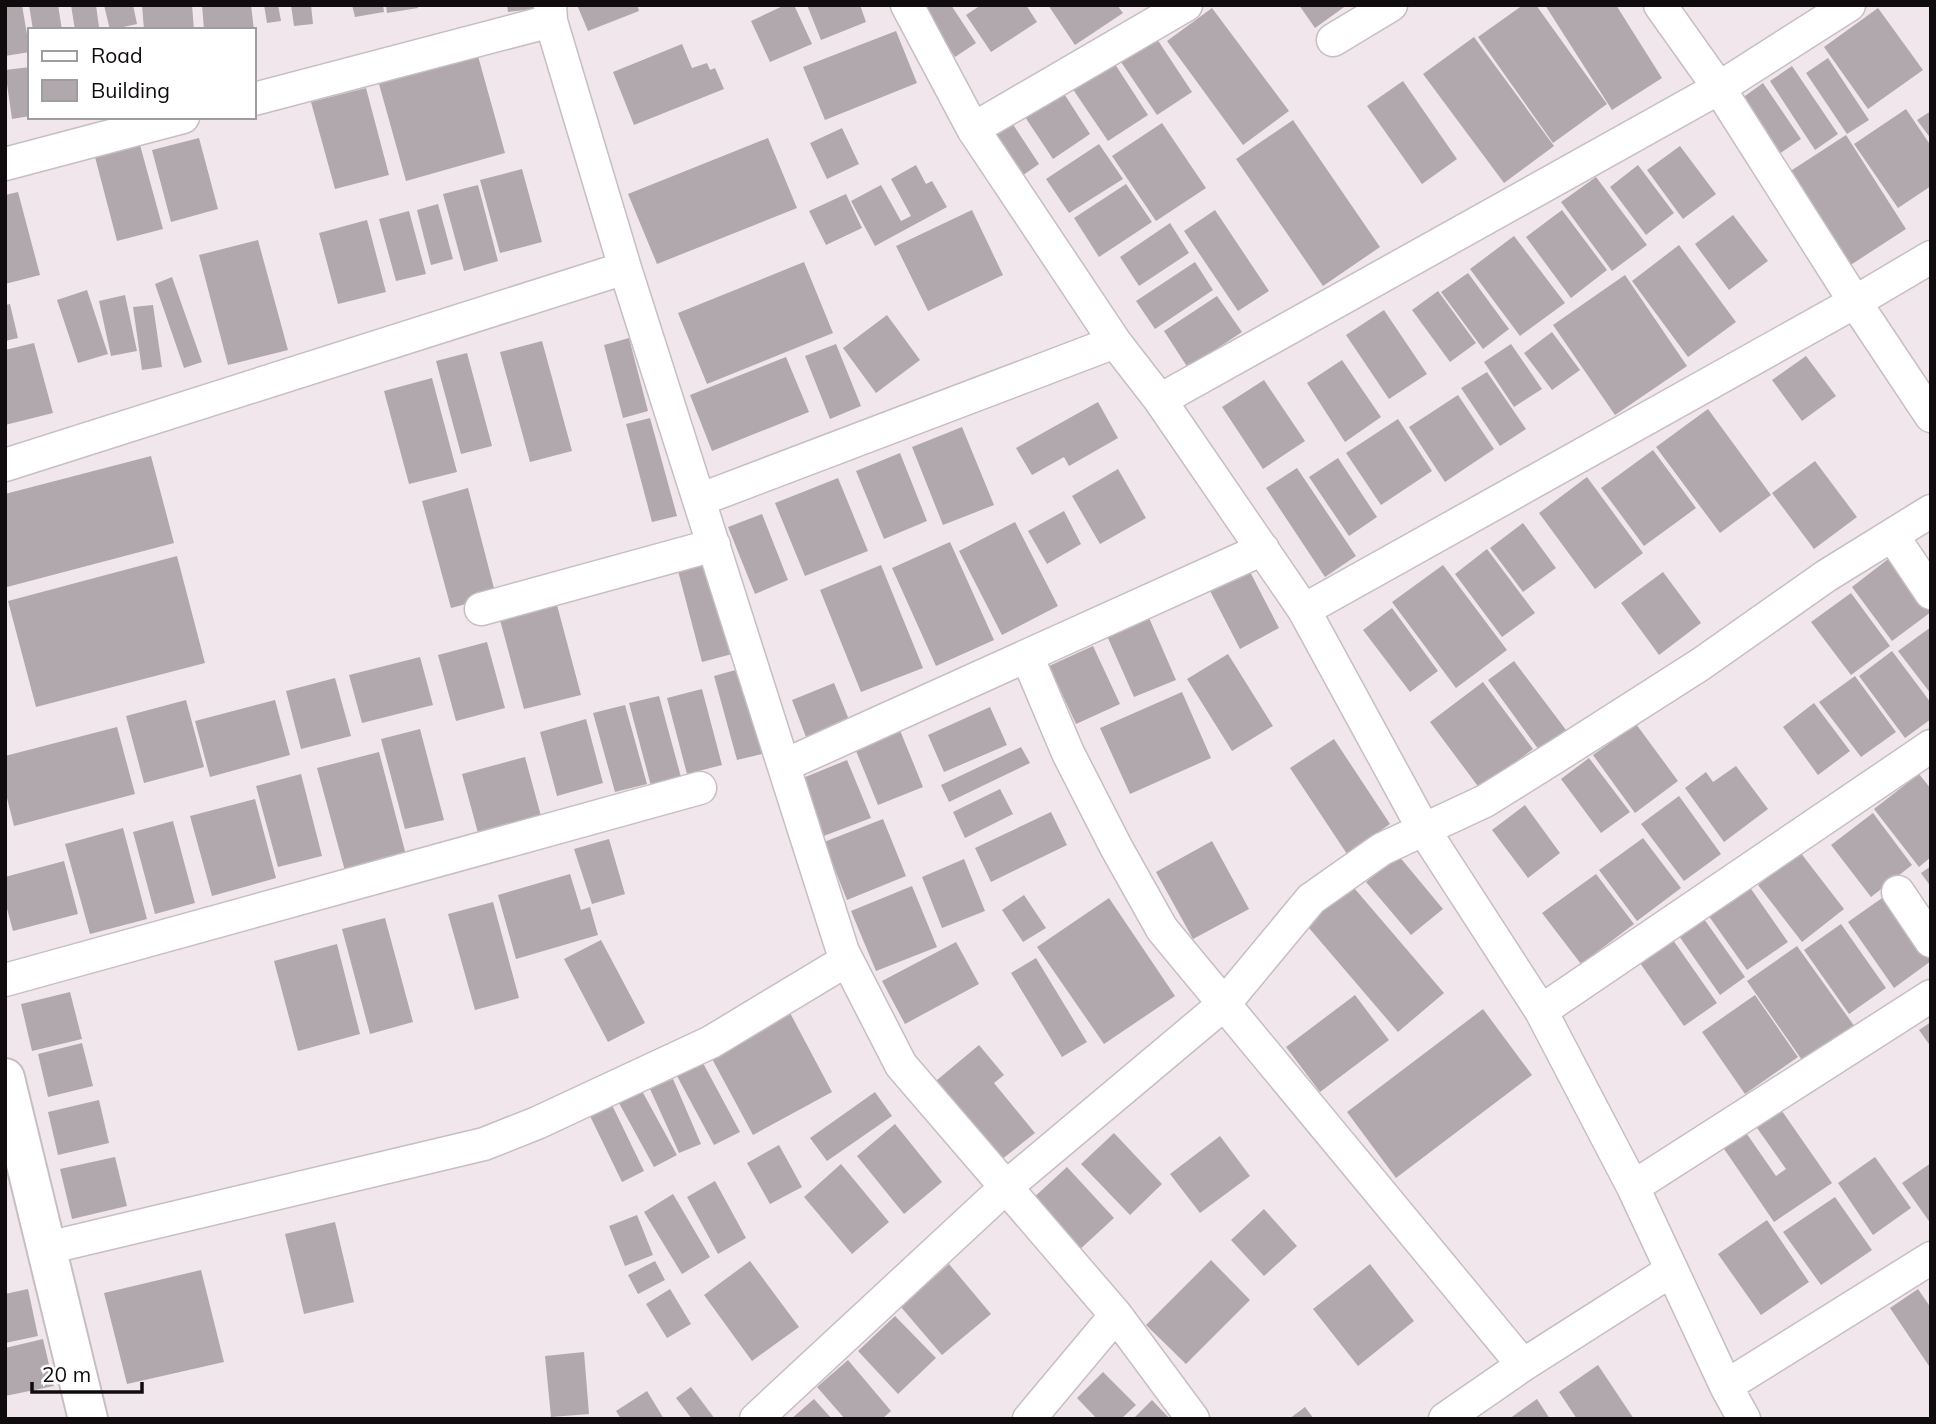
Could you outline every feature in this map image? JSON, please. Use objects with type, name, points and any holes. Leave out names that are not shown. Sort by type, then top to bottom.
[{"type":"street","points":[[907,5],[973,129],[1115,342],[1160,400],[1304,610],[1424,830],[1541,1012],[1633,1187],[1744,1419]]},
{"type":"street","points":[[973,129],[1186,5]]},
{"type":"street","points":[[1333,40],[1391,5]]},
{"type":"street","points":[[1660,5],[1719,88],[1931,416]]},
{"type":"street","points":[[1160,400],[1719,88],[1849,5]]},
{"type":"street","points":[[256,98],[550,13],[625,268],[843,952],[901,1065],[1116,1315],[1194,1419]]},
{"type":"street","points":[[5,164],[175,119]]},
{"type":"street","points":[[1304,610],[1931,257]]},
{"type":"street","points":[[5,464],[625,268]]},
{"type":"street","points":[[699,500],[1115,342]]},
{"type":"street","points":[[756,1419],[1006,1187],[1224,1004],[1311,899],[1382,849],[1485,801],[1557,756],[1701,664],[1826,576],[1931,511]]},
{"type":"street","points":[[1892,535],[1931,593]]},
{"type":"street","points":[[481,610],[714,545]]},
{"type":"street","points":[[785,765],[1263,549]]},
{"type":"street","points":[[1027,656],[1068,753],[1161,929],[1523,1366]]},
{"type":"street","points":[[1541,1012],[1931,746]]},
{"type":"street","points":[[5,981],[700,788]]},
{"type":"street","points":[[1898,892],[1931,941]]},
{"type":"street","points":[[47,1248],[484,1144],[537,1123],[711,1042],[847,960]]},
{"type":"street","points":[[1633,1187],[1931,996]]},
{"type":"street","points":[[5,1078],[88,1419]]},
{"type":"street","points":[[1727,1386],[1931,1258]]},
{"type":"street","points":[[1445,1419],[1672,1270]]},
{"type":"street","points":[[1030,1419],[1116,1315]]},
{"type":"building","points":[[5,5],[22,5],[28,52],[5,56]]},
{"type":"building","points":[[29,5],[58,5],[62,28],[33,28]]},
{"type":"building","points":[[71,5],[96,5],[99,27],[75,28]]},
{"type":"building","points":[[104,5],[133,5],[137,24],[110,28]]},
{"type":"building","points":[[142,5],[192,5],[194,28],[144,28]]},
{"type":"building","points":[[202,5],[251,5],[254,28],[204,28]]},
{"type":"building","points":[[264,5],[278,5],[281,21],[267,23]]},
{"type":"building","points":[[291,5],[311,5],[313,24],[294,26]]},
{"type":"building","points":[[352,5],[383,5],[384,12],[355,17]]},
{"type":"building","points":[[386,5],[418,5],[418,8],[387,13]]},
{"type":"building","points":[[507,5],[540,5],[541,8],[508,12]]},
{"type":"building","points":[[577,5],[637,5],[639,11],[588,31]]},
{"type":"building","points":[[785,5],[794,5],[812,44],[770,62],[751,21]]},
{"type":"building","points":[[807,5],[860,5],[866,22],[821,40]]},
{"type":"building","points":[[920,5],[951,5],[976,43],[955,57]]},
{"type":"building","points":[[981,5],[1026,5],[1037,22],[991,52],[966,15]]},
{"type":"building","points":[[1048,5],[1117,5],[1123,13],[1075,45]]},
{"type":"building","points":[[1299,5],[1347,5],[1315,28]]},
{"type":"building","points":[[1523,5],[1536,5],[1607,104],[1553,143],[1478,37]]},
{"type":"building","points":[[1545,5],[1616,5],[1662,78],[1612,110]]},
{"type":"building","points":[[1212,8],[1289,111],[1243,145],[1167,41]]},
{"type":"building","points":[[1878,8],[1923,70],[1868,109],[1824,47]]},
{"type":"building","points":[[896,31],[917,83],[825,120],[803,67]]},
{"type":"building","points":[[1155,36],[1192,92],[1157,115],[1119,59]]},
{"type":"building","points":[[1474,37],[1554,146],[1504,183],[1423,74]]},
{"type":"building","points":[[682,44],[692,68],[707,63],[710,70],[715,68],[724,89],[634,125],[613,72]]},
{"type":"building","points":[[478,56],[505,153],[406,181],[379,84]]},
{"type":"building","points":[[1111,58],[1148,115],[1108,141],[1070,85]]},
{"type":"building","points":[[1828,58],[1869,120],[1847,134],[1806,73]]},
{"type":"building","points":[[1792,66],[1838,134],[1815,150],[1770,81]]},
{"type":"building","points":[[28,67],[28,116],[12,119],[5,70]]},
{"type":"building","points":[[1403,81],[1457,159],[1422,184],[1367,106]]},
{"type":"building","points":[[1763,83],[1801,139],[1776,156],[1738,101]]},
{"type":"building","points":[[366,88],[389,175],[335,189],[311,102]]},
{"type":"building","points":[[1061,89],[1090,134],[1053,159],[1023,114]]},
{"type":"building","points":[[1906,109],[1931,146],[1931,186],[1898,208],[1854,144]]},
{"type":"building","points":[[1931,111],[1931,139],[1917,120]]},
{"type":"building","points":[[1293,120],[1380,247],[1323,286],[1236,159]]},
{"type":"building","points":[[1012,123],[1039,164],[1013,182],[986,141]]},
{"type":"building","points":[[1162,123],[1206,188],[1156,221],[1112,156]]},
{"type":"building","points":[[842,128],[859,164],[827,179],[810,143]]},
{"type":"building","points":[[1846,135],[1906,229],[1849,266],[1789,172]]},
{"type":"building","points":[[199,138],[218,209],[171,222],[152,150]]},
{"type":"building","points":[[768,138],[797,208],[657,264],[628,194]]},
{"type":"building","points":[[1099,144],[1123,179],[1069,213],[1046,179]]},
{"type":"building","points":[[140,145],[163,229],[117,241],[95,157]]},
{"type":"building","points":[[1680,146],[1716,194],[1683,219],[1647,170]]},
{"type":"building","points":[[916,165],[926,184],[932,181],[947,207],[875,246],[851,201],[881,185],[901,221],[911,216],[891,179]]},
{"type":"building","points":[[1638,165],[1674,213],[1646,235],[1610,187]]},
{"type":"building","points":[[522,169],[542,242],[500,253],[480,180]]},
{"type":"building","points":[[1596,177],[1647,245],[1612,271],[1561,202]]},
{"type":"building","points":[[1126,184],[1152,222],[1099,257],[1074,218]]},
{"type":"building","points":[[478,185],[498,261],[464,271],[443,194]]},
{"type":"building","points":[[18,192],[40,275],[5,284],[5,195]]},
{"type":"building","points":[[846,194],[862,228],[826,245],[809,211]]},
{"type":"building","points":[[438,204],[453,259],[431,265],[417,210]]},
{"type":"building","points":[[972,210],[1003,275],[928,311],[896,246]]},
{"type":"building","points":[[1215,210],[1269,291],[1238,311],[1184,231]]},
{"type":"building","points":[[1562,210],[1607,270],[1571,298],[1526,237]]},
{"type":"building","points":[[409,211],[426,274],[396,281],[379,219]]},
{"type":"building","points":[[1733,215],[1768,261],[1729,290],[1695,244]]},
{"type":"building","points":[[367,220],[386,292],[338,304],[319,233]]},
{"type":"building","points":[[1170,223],[1189,253],[1139,286],[1120,257]]},
{"type":"building","points":[[1514,236],[1565,303],[1520,336],[1470,269]]},
{"type":"building","points":[[258,240],[288,350],[228,365],[199,255]]},
{"type":"building","points":[[1679,245],[1736,322],[1688,357],[1632,281]]},
{"type":"building","points":[[804,262],[833,333],[707,384],[678,313]]},
{"type":"building","points":[[1195,262],[1213,290],[1155,329],[1136,301]]},
{"type":"building","points":[[1468,273],[1509,329],[1483,349],[1441,292]]},
{"type":"building","points":[[1625,275],[1687,366],[1615,415],[1553,325]]},
{"type":"building","points":[[172,277],[202,362],[184,368],[155,284]]},
{"type":"building","points":[[87,290],[108,354],[78,363],[57,300]]},
{"type":"building","points":[[1438,291],[1476,343],[1450,362],[1412,310]]},
{"type":"building","points":[[125,295],[137,351],[111,356],[99,301]]},
{"type":"building","points":[[1217,296],[1242,332],[1188,368],[1164,331]]},
{"type":"building","points":[[10,304],[18,338],[5,341],[5,305]]},
{"type":"building","points":[[153,305],[162,367],[142,370],[133,307]]},
{"type":"building","points":[[1384,310],[1427,374],[1389,399],[1346,335]]},
{"type":"building","points":[[887,315],[920,360],[876,393],[843,348]]},
{"type":"building","points":[[1552,332],[1580,370],[1552,390],[1524,353]]},
{"type":"building","points":[[629,338],[648,411],[623,418],[604,345]]},
{"type":"building","points":[[542,341],[572,451],[530,462],[500,352]]},
{"type":"building","points":[[34,343],[53,413],[5,425],[5,350]]},
{"type":"building","points":[[836,344],[861,406],[830,419],[805,356]]},
{"type":"building","points":[[1511,344],[1542,389],[1514,407],[1484,362]]},
{"type":"building","points":[[467,353],[492,446],[461,454],[436,361]]},
{"type":"building","points":[[1806,356],[1836,396],[1802,421],[1772,380]]},
{"type":"building","points":[[786,357],[809,412],[712,451],[690,395]]},
{"type":"building","points":[[1342,360],[1381,417],[1345,442],[1307,383]]},
{"type":"building","points":[[1487,372],[1526,429],[1500,446],[1461,388]]},
{"type":"building","points":[[432,378],[457,472],[409,484],[384,391]]},
{"type":"building","points":[[1264,380],[1305,441],[1263,469],[1222,407]]},
{"type":"building","points":[[1458,395],[1494,449],[1445,482],[1409,427]]},
{"type":"building","points":[[1098,402],[1118,438],[1069,466],[1064,457],[1032,475],[1016,448]]},
{"type":"building","points":[[1708,409],[1771,495],[1720,533],[1656,447]]},
{"type":"building","points":[[650,418],[677,516],[652,522],[626,424]]},
{"type":"building","points":[[1398,419],[1432,471],[1381,505],[1346,453]]},
{"type":"building","points":[[962,427],[994,505],[943,525],[912,447]]},
{"type":"building","points":[[1653,450],[1696,508],[1644,546],[1601,488]]},
{"type":"building","points":[[900,453],[927,521],[884,539],[856,471]]},
{"type":"building","points":[[151,456],[174,543],[7,587],[5,494]]},
{"type":"building","points":[[1338,458],[1377,517],[1349,536],[1309,477]]},
{"type":"building","points":[[1815,461],[1857,517],[1814,549],[1772,493]]},
{"type":"building","points":[[1297,468],[1356,556],[1325,577],[1266,488]]},
{"type":"building","points":[[1118,469],[1146,518],[1100,544],[1072,496]]},
{"type":"building","points":[[1587,477],[1643,553],[1595,589],[1539,513]]},
{"type":"building","points":[[838,478],[868,551],[805,576],[775,503]]},
{"type":"building","points":[[468,488],[496,596],[451,608],[422,501]]},
{"type":"building","points":[[1064,511],[1081,544],[1047,564],[1028,531]]},
{"type":"building","points":[[762,514],[788,580],[755,594],[728,527]]},
{"type":"building","points":[[1015,522],[1058,606],[1002,635],[959,551]]},
{"type":"building","points":[[1523,523],[1556,568],[1523,592],[1490,548]]},
{"type":"building","points":[[950,542],[994,640],[936,666],[892,568]]},
{"type":"building","points":[[1487,549],[1535,613],[1502,637],[1455,574]]},
{"type":"building","points":[[177,556],[205,663],[36,707],[8,601]]},
{"type":"building","points":[[1892,556],[1931,608],[1931,612],[1892,641],[1852,587]]},
{"type":"building","points":[[707,559],[732,654],[702,662],[677,567]]},
{"type":"building","points":[[881,565],[923,668],[861,692],[820,590]]},
{"type":"building","points":[[1443,565],[1507,650],[1456,688],[1392,602]]},
{"type":"building","points":[[1247,566],[1279,628],[1240,649],[1208,587]]},
{"type":"building","points":[[1663,572],[1701,623],[1659,655],[1621,603]]},
{"type":"building","points":[[1851,593],[1890,646],[1851,675],[1811,622]]},
{"type":"building","points":[[557,605],[581,695],[524,709],[500,620]]},
{"type":"building","points":[[1392,608],[1438,671],[1410,692],[1363,630]]},
{"type":"building","points":[[1146,611],[1176,680],[1134,697],[1104,629]]},
{"type":"building","points":[[1931,627],[1931,694],[1898,651]]},
{"type":"building","points":[[487,642],[505,708],[456,721],[438,655]]},
{"type":"building","points":[[1093,646],[1120,704],[1076,724],[1049,666]]},
{"type":"building","points":[[1892,651],[1931,703],[1931,719],[1905,738],[1859,676]]},
{"type":"building","points":[[1228,654],[1273,726],[1232,751],[1187,679]]},
{"type":"building","points":[[420,657],[433,705],[362,723],[349,675]]},
{"type":"building","points":[[1514,661],[1566,730],[1539,750],[1488,680]]},
{"type":"building","points":[[739,669],[762,754],[737,760],[714,676]]},
{"type":"building","points":[[1855,676],[1896,732],[1861,757],[1819,702]]},
{"type":"building","points":[[335,678],[351,736],[301,749],[286,691]]},
{"type":"building","points":[[1483,682],[1533,749],[1480,789],[1430,722]]},
{"type":"building","points":[[834,683],[852,727],[809,745],[792,700]]},
{"type":"building","points":[[702,689],[722,765],[687,774],[667,698]]},
{"type":"building","points":[[1182,692],[1211,758],[1130,794],[1100,728]]},
{"type":"building","points":[[659,696],[681,777],[651,786],[629,703]]},
{"type":"building","points":[[186,700],[204,767],[144,783],[126,716]]},
{"type":"building","points":[[275,700],[290,755],[210,777],[195,721]]},
{"type":"building","points":[[1814,703],[1850,751],[1818,775],[1783,727]]},
{"type":"building","points":[[625,705],[647,784],[615,792],[593,713]]},
{"type":"building","points":[[990,707],[1007,745],[944,772],[928,735]]},
{"type":"building","points":[[586,719],[603,783],[557,796],[540,732]]},
{"type":"building","points":[[897,723],[923,787],[878,805],[852,741]]},
{"type":"building","points":[[1636,724],[1678,781],[1635,813],[1593,755]]},
{"type":"building","points":[[117,727],[135,794],[14,826],[5,790],[5,756]]},
{"type":"building","points":[[420,729],[444,820],[405,829],[381,739]]},
{"type":"building","points":[[1334,739],[1390,824],[1347,854],[1290,768]]},
{"type":"building","points":[[1021,747],[1030,763],[949,802],[941,785]]},
{"type":"building","points":[[379,752],[406,855],[345,871],[317,768]]},
{"type":"building","points":[[525,757],[541,816],[478,833],[462,774]]},
{"type":"building","points":[[1589,758],[1630,812],[1601,833],[1561,779]]},
{"type":"building","points":[[847,760],[871,818],[821,837],[798,780]]},
{"type":"building","points":[[1736,766],[1768,809],[1724,842],[1685,788],[1706,772],[1713,782]]},
{"type":"building","points":[[301,774],[322,856],[278,867],[256,786]]},
{"type":"building","points":[[1919,774],[1931,789],[1931,857],[1919,867],[1874,809]]},
{"type":"building","points":[[1000,789],[1013,814],[965,838],[953,812]]},
{"type":"building","points":[[1679,796],[1721,854],[1684,881],[1641,824]]},
{"type":"building","points":[[255,799],[276,878],[212,896],[190,816]]},
{"type":"building","points":[[1525,805],[1560,853],[1528,878],[1492,830]]},
{"type":"building","points":[[1051,812],[1067,845],[991,882],[975,848]]},
{"type":"building","points":[[1873,813],[1912,865],[1871,897],[1831,845]]},
{"type":"building","points":[[883,819],[906,876],[847,900],[824,842]]},
{"type":"building","points":[[173,821],[195,903],[155,914],[133,832]]},
{"type":"building","points":[[123,828],[147,919],[90,934],[65,844]]},
{"type":"building","points":[[1643,838],[1681,888],[1637,921],[1599,870]]},
{"type":"building","points":[[609,839],[625,894],[592,904],[574,849]]},
{"type":"building","points":[[1212,841],[1249,909],[1193,939],[1156,872]]},
{"type":"building","points":[[1800,852],[1844,909],[1802,942],[1758,885]]},
{"type":"building","points":[[1398,855],[1443,909],[1411,935],[1366,882]]},
{"type":"building","points":[[964,859],[985,911],[942,928],[922,877]]},
{"type":"building","points":[[64,861],[78,914],[13,931],[5,901],[5,877]]},
{"type":"building","points":[[1931,866],[1931,887],[1921,873]]},
{"type":"building","points":[[570,874],[581,910],[590,907],[598,935],[516,959],[498,895]]},
{"type":"building","points":[[1596,874],[1634,924],[1581,964],[1542,913]]},
{"type":"building","points":[[1349,882],[1444,993],[1398,1032],[1303,921]]},
{"type":"building","points":[[912,886],[937,947],[876,971],[851,911]]},
{"type":"building","points":[[1749,886],[1788,942],[1747,970],[1708,915]]},
{"type":"building","points":[[1892,891],[1931,948],[1931,961],[1894,988],[1848,922]]},
{"type":"building","points":[[1024,895],[1046,928],[1023,942],[1002,910]]},
{"type":"building","points":[[1109,898],[1175,996],[1104,1044],[1037,947]]},
{"type":"building","points":[[493,902],[519,998],[475,1010],[448,914]]},
{"type":"building","points":[[385,918],[413,1022],[370,1034],[342,929]]},
{"type":"building","points":[[1704,919],[1745,977],[1720,995],[1679,936]]},
{"type":"building","points":[[1841,924],[1886,988],[1849,1014],[1804,950]]},
{"type":"building","points":[[601,940],[645,1023],[608,1042],[564,959]]},
{"type":"building","points":[[1673,940],[1717,1003],[1684,1026],[1640,963]]},
{"type":"building","points":[[956,942],[979,984],[905,1024],[882,981]]},
{"type":"building","points":[[337,944],[360,1034],[298,1051],[274,961]]},
{"type":"building","points":[[1797,946],[1855,1027],[1804,1063],[1747,981]]},
{"type":"building","points":[[1036,958],[1087,1042],[1062,1057],[1011,973]]},
{"type":"building","points":[[70,992],[82,1039],[32,1051],[21,1004]]},
{"type":"building","points":[[1355,995],[1389,1040],[1320,1092],[1286,1047]]},
{"type":"building","points":[[1755,995],[1798,1057],[1745,1094],[1702,1032]]},
{"type":"building","points":[[1483,1009],[1532,1075],[1396,1178],[1347,1112]]},
{"type":"building","points":[[790,1013],[832,1092],[753,1135],[710,1055]]},
{"type":"building","points":[[1931,1022],[1931,1047],[1919,1030]]},
{"type":"building","points":[[82,1043],[93,1086],[48,1097],[38,1054]]},
{"type":"building","points":[[979,1045],[1004,1075],[994,1083],[1035,1133],[996,1164],[931,1085]]},
{"type":"building","points":[[703,1063],[740,1132],[714,1145],[677,1076]]},
{"type":"building","points":[[673,1079],[701,1144],[679,1153],[650,1089]]},
{"type":"building","points":[[642,1091],[677,1155],[654,1167],[619,1103]]},
{"type":"building","points":[[875,1092],[892,1116],[827,1161],[810,1138]]},
{"type":"building","points":[[99,1100],[109,1143],[58,1155],[48,1112]]},
{"type":"building","points":[[1775,1101],[1832,1183],[1774,1222],[1718,1140],[1740,1124],[1776,1176],[1786,1169],[1750,1118]]},
{"type":"building","points":[[612,1105],[644,1171],[622,1182],[590,1116]]},
{"type":"building","points":[[895,1124],[942,1182],[904,1214],[857,1156]]},
{"type":"building","points":[[1114,1133],[1162,1184],[1130,1215],[1081,1164]]},
{"type":"building","points":[[1220,1136],[1250,1176],[1200,1213],[1170,1174]]},
{"type":"building","points":[[779,1145],[802,1187],[770,1204],[747,1163]]},
{"type":"building","points":[[115,1157],[127,1206],[72,1219],[60,1169]]},
{"type":"building","points":[[1875,1157],[1911,1208],[1873,1235],[1838,1183]]},
{"type":"building","points":[[1931,1163],[1931,1224],[1902,1183]]},
{"type":"building","points":[[841,1164],[889,1222],[852,1254],[804,1197]]},
{"type":"building","points":[[1067,1167],[1114,1218],[1077,1252],[1030,1201]]},
{"type":"building","points":[[715,1181],[746,1238],[718,1254],[687,1197]]},
{"type":"building","points":[[673,1194],[710,1257],[682,1274],[644,1212]]},
{"type":"building","points":[[1835,1197],[1872,1250],[1821,1285],[1783,1232]]},
{"type":"building","points":[[1264,1209],[1297,1246],[1264,1276],[1231,1240]]},
{"type":"building","points":[[637,1215],[653,1255],[625,1266],[609,1226]]},
{"type":"building","points":[[1767,1220],[1809,1282],[1761,1315],[1718,1254]]},
{"type":"building","points":[[335,1222],[354,1302],[304,1314],[285,1234]]},
{"type":"building","points":[[1211,1260],[1250,1300],[1186,1364],[1146,1325]]},
{"type":"building","points":[[655,1261],[665,1280],[638,1294],[628,1275]]},
{"type":"building","points":[[750,1261],[799,1327],[752,1361],[704,1295]]},
{"type":"building","points":[[949,1264],[991,1314],[942,1355],[901,1307]]},
{"type":"building","points":[[1370,1264],[1414,1321],[1358,1366],[1313,1309]]},
{"type":"building","points":[[201,1270],[224,1362],[127,1384],[104,1293]]},
{"type":"building","points":[[28,1289],[38,1336],[5,1343],[5,1294]]},
{"type":"building","points":[[670,1289],[691,1324],[667,1338],[646,1304]]},
{"type":"building","points":[[1918,1289],[1931,1308],[1931,1369],[1890,1308]]},
{"type":"building","points":[[895,1316],[936,1358],[898,1394],[858,1351]]},
{"type":"building","points":[[43,1339],[54,1386],[5,1396],[5,1348]]},
{"type":"building","points":[[584,1352],[589,1414],[551,1417],[545,1356]]},
{"type":"building","points":[[848,1360],[891,1411],[882,1419],[845,1419],[817,1387]]},
{"type":"building","points":[[1598,1365],[1634,1419],[1577,1419],[1559,1392]]},
{"type":"building","points":[[1103,1372],[1136,1405],[1121,1419],[1097,1419],[1077,1398]]},
{"type":"building","points":[[691,1387],[715,1419],[692,1419],[676,1398]]},
{"type":"building","points":[[647,1391],[664,1419],[621,1419],[616,1411]]},
{"type":"building","points":[[814,1399],[832,1419],[791,1419]]},
{"type":"building","points":[[1537,1399],[1550,1419],[1509,1419]]},
{"type":"building","points":[[1152,1400],[1170,1419],[1133,1419]]},
{"type":"building","points":[[1305,1407],[1314,1419],[1289,1419]]}]
